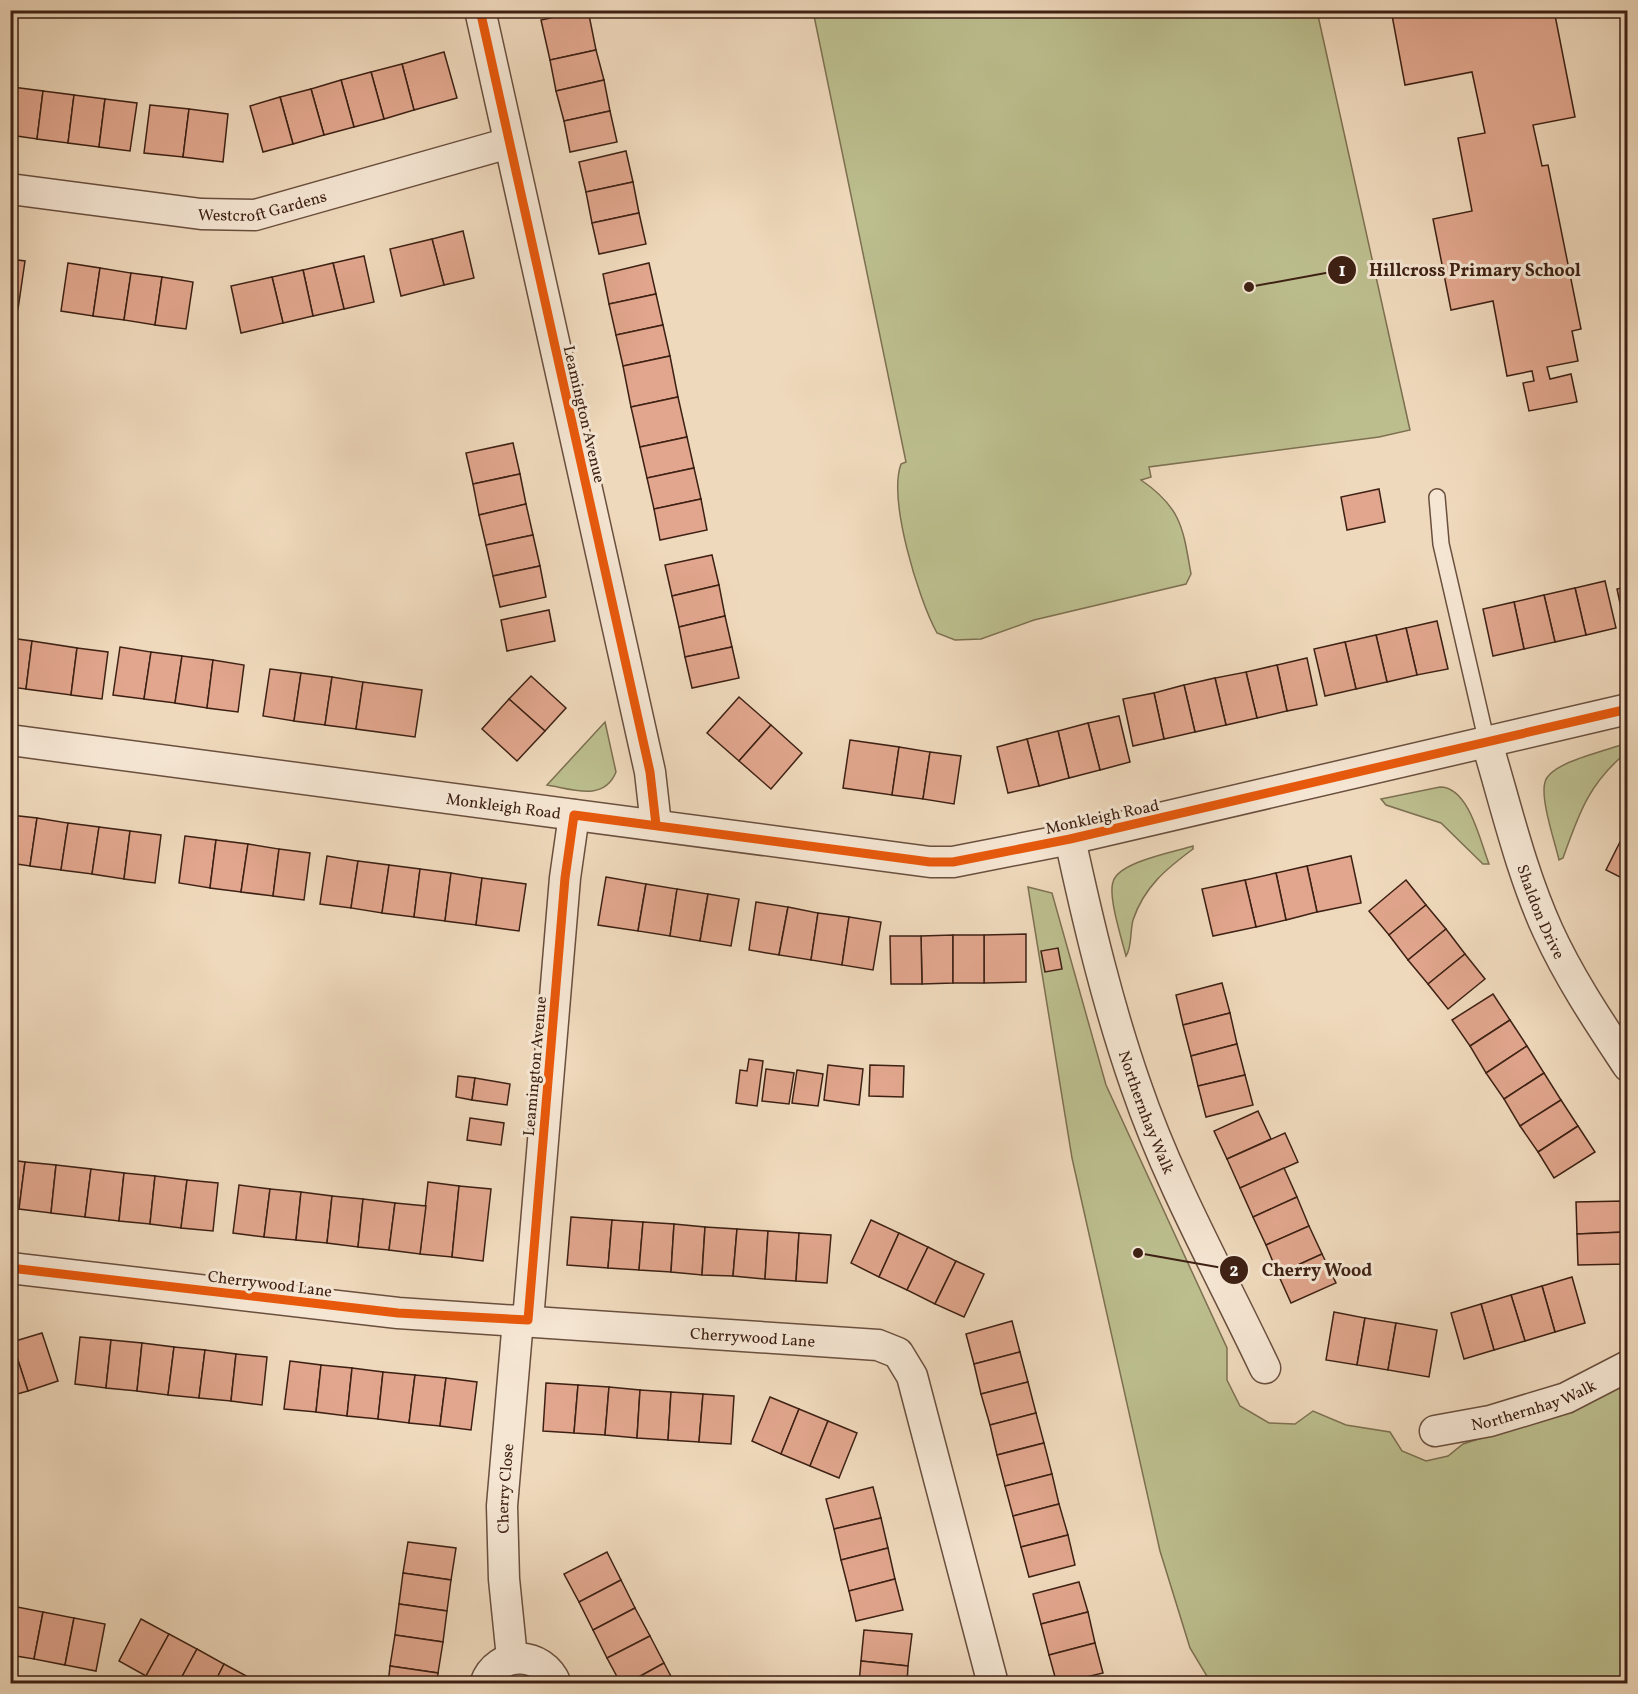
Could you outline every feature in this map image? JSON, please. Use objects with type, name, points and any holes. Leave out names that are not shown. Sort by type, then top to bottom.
[{"type":"street","name":"Leamington Avenue","points":[[480,10],[650,772],[656,825]]},
{"type":"street","name":"Westcroft Gardens","points":[[10,189],[201,214],[255,214],[509,143]]},
{"type":"street","name":"Monkleigh Road","points":[[10,740],[930,862],[954,862],[1070,839],[1628,709]]},
{"type":"street","name":"Shaldon Drive","points":[[1487,743],[1524,868],[1548,930],[1581,994],[1628,1066]]},
{"type":"street","name":"Leamington Avenue","points":[[523,1320],[565,878],[574,815]]},
{"type":"street","name":"Northernhay Walk","points":[[1070,839],[1104,978],[1136,1086],[1162,1152],[1265,1368]]},
{"type":"street","name":"Cherrywood Lane","points":[[10,1268],[398,1313],[878,1345],[898,1353],[912,1376],[993,1683]]},
{"type":"street","name":"Cherry Close","points":[[512,1658],[504,1579],[502,1506],[523,1320]]},
{"type":"street","name":"Northernhay Walk","points":[[1435,1431],[1490,1421],[1566,1398],[1628,1366]]},
{"type":"street","points":[[485,1683],[492,1670],[512,1658],[525,1658],[538,1662],[548,1670],[556,1683]]},
{"type":"lane","points":[[1437,496],[1441,544],[1487,743]]},
{"type":"green space","points":[[813,11],[1317,11],[1410,430],[1379,437],[1149,467],[1151,477],[1141,480],[1155,490],[1173,510],[1186,544],[1191,574],[1186,584],[1034,620],[981,639],[955,640],[937,633],[914,574],[902,524],[898,501],[898,480],[901,464],[906,462]]},
{"type":"green space","points":[[605,722],[616,772],[611,781],[604,787],[586,791],[547,785]]},
{"type":"green space","points":[[1627,743],[1627,752],[1594,787],[1580,813],[1563,858],[1559,860],[1546,809],[1544,789],[1549,775],[1568,763]]},
{"type":"green space","points":[[1440,787],[1450,789],[1466,805],[1489,864],[1483,864],[1441,823],[1386,805],[1381,799]]},
{"type":"green space","points":[[1193,846],[1193,849],[1157,880],[1143,898],[1133,920],[1126,956],[1112,898],[1113,882],[1117,875],[1136,863]]},
{"type":"green space","points":[[1028,887],[1052,893],[1106,1085],[1227,1348],[1227,1380],[1240,1406],[1269,1423],[1295,1424],[1313,1411],[1346,1425],[1390,1432],[1402,1451],[1426,1461],[1448,1456],[1463,1444],[1566,1411],[1627,1376],[1627,1683],[1211,1683],[1190,1648],[1160,1551],[1072,1158]]},
{"type":"building","points":[[588,10],[596,50],[550,60],[541,20]]},
{"type":"building","points":[[1391,10],[1554,10],[1575,117],[1533,125],[1542,166],[1548,165],[1581,329],[1572,331],[1578,361],[1547,367],[1550,379],[1571,374],[1577,402],[1529,411],[1523,383],[1534,381],[1532,371],[1507,376],[1493,301],[1451,310],[1433,219],[1472,211],[1458,138],[1485,133],[1472,72],[1405,85]]},
{"type":"building","points":[[596,50],[604,80],[556,91],[550,60]]},
{"type":"building","points":[[444,52],[457,98],[414,110],[402,64]]},
{"type":"building","points":[[402,64],[414,110],[384,119],[371,72]]},
{"type":"building","points":[[371,72],[384,119],[354,127],[341,80]]},
{"type":"building","points":[[341,80],[354,127],[324,135],[311,89]]},
{"type":"building","points":[[604,80],[610,111],[564,121],[556,91]]},
{"type":"building","points":[[12,87],[43,91],[37,139],[10,135]]},
{"type":"building","points":[[311,89],[324,135],[293,144],[280,97]]},
{"type":"building","points":[[43,91],[74,95],[68,143],[37,139]]},
{"type":"building","points":[[74,95],[105,99],[99,147],[68,143]]},
{"type":"building","points":[[280,97],[293,144],[263,152],[250,106]]},
{"type":"building","points":[[105,99],[137,103],[130,151],[99,147]]},
{"type":"building","points":[[150,105],[189,109],[183,157],[144,153]]},
{"type":"building","points":[[189,109],[228,114],[223,162],[183,157]]},
{"type":"building","points":[[610,111],[617,142],[570,152],[564,121]]},
{"type":"building","points":[[626,151],[633,182],[586,192],[579,162]]},
{"type":"building","points":[[633,182],[639,213],[592,223],[586,192]]},
{"type":"building","points":[[639,213],[646,244],[599,254],[592,223]]},
{"type":"building","points":[[463,231],[474,278],[444,285],[432,239]]},
{"type":"building","points":[[432,239],[444,285],[401,296],[390,249]]},
{"type":"building","points":[[364,256],[374,302],[344,309],[333,263]]},
{"type":"building","points":[[10,259],[25,261],[18,309],[10,308]]},
{"type":"building","points":[[68,263],[100,268],[93,316],[61,311]]},
{"type":"building","points":[[333,263],[344,309],[313,316],[303,270]]},
{"type":"building","points":[[649,263],[656,294],[609,304],[603,274]]},
{"type":"building","points":[[100,268],[131,273],[124,320],[93,316]]},
{"type":"building","points":[[303,270],[313,316],[283,323],[272,277]]},
{"type":"building","points":[[131,273],[162,277],[155,325],[124,320]]},
{"type":"building","points":[[162,277],[193,282],[186,329],[155,325]]},
{"type":"building","points":[[272,277],[283,323],[241,333],[231,286]]},
{"type":"building","points":[[656,294],[663,325],[616,335],[609,304]]},
{"type":"building","points":[[663,325],[670,356],[623,366],[616,335]]},
{"type":"building","points":[[670,356],[678,397],[631,407],[623,366]]},
{"type":"building","points":[[678,397],[687,437],[640,447],[631,407]]},
{"type":"building","points":[[687,437],[694,468],[647,478],[640,447]]},
{"type":"building","points":[[513,443],[520,474],[473,484],[466,453]]},
{"type":"building","points":[[694,468],[701,499],[654,509],[647,478]]},
{"type":"building","points":[[520,474],[526,504],[479,515],[473,484]]},
{"type":"building","points":[[1379,489],[1385,522],[1347,530],[1341,497]]},
{"type":"building","points":[[701,499],[707,530],[660,540],[654,509]]},
{"type":"building","points":[[526,504],[533,535],[486,545],[479,515]]},
{"type":"building","points":[[533,535],[540,566],[493,576],[486,545]]},
{"type":"building","points":[[712,555],[719,585],[672,596],[665,565]]},
{"type":"building","points":[[540,566],[546,597],[500,607],[493,576]]},
{"type":"building","points":[[1605,581],[1616,628],[1586,635],[1575,588]]},
{"type":"building","points":[[719,585],[725,616],[679,627],[672,596]]},
{"type":"building","points":[[1628,587],[1628,636],[1627,636],[1617,589]]},
{"type":"building","points":[[1575,588],[1586,635],[1555,642],[1544,595]]},
{"type":"building","points":[[1544,595],[1555,642],[1524,649],[1514,602]]},
{"type":"building","points":[[1514,602],[1524,649],[1493,656],[1483,609]]},
{"type":"building","points":[[549,610],[555,641],[507,651],[501,620]]},
{"type":"building","points":[[725,616],[732,647],[685,657],[679,627]]},
{"type":"building","points":[[1437,621],[1448,669],[1417,675],[1406,628]]},
{"type":"building","points":[[1406,628],[1417,675],[1387,682],[1376,635]]},
{"type":"building","points":[[1376,635],[1387,682],[1356,689],[1345,642]]},
{"type":"building","points":[[10,638],[32,641],[26,689],[10,687]]},
{"type":"building","points":[[32,641],[77,648],[71,695],[26,689]]},
{"type":"building","points":[[1345,642],[1356,689],[1325,696],[1314,649]]},
{"type":"building","points":[[120,647],[151,652],[144,699],[113,695]]},
{"type":"building","points":[[732,647],[739,678],[692,688],[685,657]]},
{"type":"building","points":[[77,648],[108,652],[102,699],[71,695]]},
{"type":"building","points":[[151,652],[182,656],[175,703],[144,699]]},
{"type":"building","points":[[182,656],[213,660],[207,708],[175,703]]},
{"type":"building","points":[[1307,658],[1317,705],[1287,711],[1277,665]]},
{"type":"building","points":[[213,660],[244,665],[238,712],[207,708]]},
{"type":"building","points":[[1277,665],[1287,711],[1257,718],[1246,672]]},
{"type":"building","points":[[270,669],[301,673],[294,721],[263,716]]},
{"type":"building","points":[[1246,672],[1257,718],[1226,725],[1215,678]]},
{"type":"building","points":[[301,673],[332,677],[325,725],[294,721]]},
{"type":"building","points":[[531,676],[566,708],[545,731],[509,699]]},
{"type":"building","points":[[332,677],[363,682],[356,729],[325,725]]},
{"type":"building","points":[[1215,678],[1226,725],[1195,732],[1184,685]]},
{"type":"building","points":[[363,682],[422,690],[415,737],[356,729]]},
{"type":"building","points":[[1184,685],[1195,732],[1164,739],[1154,693]]},
{"type":"building","points":[[1154,693],[1164,739],[1133,746],[1123,699]]},
{"type":"building","points":[[739,697],[771,725],[739,761],[707,733]]},
{"type":"building","points":[[509,699],[545,731],[517,761],[482,729]]},
{"type":"building","points":[[1119,716],[1130,762],[1100,770],[1088,723]]},
{"type":"building","points":[[1088,723],[1100,770],[1069,778],[1058,731]]},
{"type":"building","points":[[771,725],[802,753],[771,789],[739,761]]},
{"type":"building","points":[[1058,731],[1069,778],[1039,786],[1027,739]]},
{"type":"building","points":[[1027,739],[1039,786],[1008,793],[997,747]]},
{"type":"building","points":[[850,740],[899,747],[892,795],[843,788]]},
{"type":"building","points":[[899,747],[930,752],[923,799],[892,795]]},
{"type":"building","points":[[930,752],[961,756],[954,804],[923,799]]},
{"type":"building","points":[[10,815],[37,818],[30,866],[10,863]]},
{"type":"building","points":[[37,818],[68,823],[61,870],[30,866]]},
{"type":"building","points":[[68,823],[99,827],[92,874],[61,870]]},
{"type":"building","points":[[99,827],[130,831],[124,879],[92,874]]},
{"type":"building","points":[[130,831],[161,835],[155,883],[124,879]]},
{"type":"building","points":[[185,836],[216,840],[210,888],[179,883]]},
{"type":"building","points":[[216,840],[248,844],[241,892],[210,888]]},
{"type":"building","points":[[1620,842],[1628,845],[1628,881],[1606,870]]},
{"type":"building","points":[[248,844],[279,849],[273,896],[241,892]]},
{"type":"building","points":[[279,849],[310,853],[304,900],[273,896]]},
{"type":"building","points":[[327,856],[358,861],[351,908],[320,904]]},
{"type":"building","points":[[1351,856],[1361,903],[1317,912],[1307,866]]},
{"type":"building","points":[[358,861],[389,865],[382,913],[351,908]]},
{"type":"building","points":[[389,865],[420,869],[414,917],[382,913]]},
{"type":"building","points":[[1307,866],[1317,912],[1286,920],[1276,873]]},
{"type":"building","points":[[420,869],[451,873],[445,921],[414,917]]},
{"type":"building","points":[[451,873],[482,878],[476,925],[445,921]]},
{"type":"building","points":[[1276,873],[1286,920],[1256,927],[1245,880]]},
{"type":"building","points":[[606,877],[646,884],[638,931],[598,925]]},
{"type":"building","points":[[482,878],[526,884],[519,931],[476,925]]},
{"type":"building","points":[[1245,880],[1256,927],[1213,936],[1202,889]]},
{"type":"building","points":[[1406,880],[1426,905],[1389,935],[1369,911]]},
{"type":"building","points":[[646,884],[677,889],[670,936],[638,931]]},
{"type":"building","points":[[677,889],[708,894],[700,941],[670,936]]},
{"type":"building","points":[[708,894],[739,899],[731,946],[700,941]]},
{"type":"building","points":[[756,902],[788,907],[779,955],[749,950]]},
{"type":"building","points":[[1426,905],[1446,929],[1408,960],[1389,935]]},
{"type":"building","points":[[788,907],[818,913],[811,960],[779,955]]},
{"type":"building","points":[[818,913],[849,917],[842,965],[811,960]]},
{"type":"building","points":[[849,917],[881,922],[873,970],[842,965]]},
{"type":"building","points":[[1446,929],[1465,954],[1428,984],[1408,960]]},
{"type":"building","points":[[1026,934],[1026,982],[984,983],[984,935]]},
{"type":"building","points":[[953,935],[953,983],[922,984],[921,936]]},
{"type":"building","points":[[953,935],[984,935],[984,983],[953,983]]},
{"type":"building","points":[[890,936],[921,936],[922,984],[891,984]]},
{"type":"building","points":[[1058,948],[1062,969],[1045,972],[1041,951]]},
{"type":"building","points":[[1465,954],[1485,979],[1448,1009],[1428,984]]},
{"type":"building","points":[[1222,983],[1230,1013],[1183,1025],[1176,995]]},
{"type":"building","points":[[1493,994],[1510,1020],[1470,1046],[1452,1020]]},
{"type":"building","points":[[1230,1013],[1237,1044],[1191,1056],[1183,1025]]},
{"type":"building","points":[[1510,1020],[1527,1046],[1486,1073],[1470,1046]]},
{"type":"building","points":[[1237,1044],[1245,1075],[1198,1086],[1191,1056]]},
{"type":"building","points":[[1527,1046],[1544,1073],[1504,1099],[1486,1073]]},
{"type":"building","points":[[749,1059],[763,1061],[757,1106],[736,1103],[740,1070],[747,1071]]},
{"type":"building","points":[[828,1065],[863,1069],[859,1105],[824,1100]]},
{"type":"building","points":[[870,1065],[904,1066],[903,1097],[869,1096]]},
{"type":"building","points":[[766,1069],[794,1073],[789,1104],[762,1101]]},
{"type":"building","points":[[797,1070],[823,1074],[818,1106],[792,1103]]},
{"type":"building","points":[[1544,1073],[1561,1100],[1520,1126],[1504,1099]]},
{"type":"building","points":[[1245,1075],[1253,1105],[1206,1117],[1198,1086]]},
{"type":"building","points":[[458,1076],[475,1078],[472,1100],[456,1097]]},
{"type":"building","points":[[475,1078],[510,1084],[507,1105],[472,1100]]},
{"type":"building","points":[[1561,1100],[1578,1126],[1538,1152],[1520,1126]]},
{"type":"building","points":[[1258,1111],[1271,1139],[1227,1159],[1214,1131]]},
{"type":"building","points":[[470,1118],[504,1123],[501,1145],[467,1140]]},
{"type":"building","points":[[1578,1126],[1595,1152],[1554,1178],[1538,1152]]},
{"type":"building","points":[[1285,1133],[1298,1162],[1240,1188],[1227,1159]]},
{"type":"building","points":[[10,1160],[25,1162],[19,1209],[10,1208]]},
{"type":"building","points":[[25,1162],[56,1165],[51,1213],[19,1209]]},
{"type":"building","points":[[56,1165],[91,1169],[85,1217],[51,1213]]},
{"type":"building","points":[[1284,1168],[1297,1197],[1253,1217],[1240,1188]]},
{"type":"building","points":[[91,1169],[124,1173],[119,1221],[85,1217]]},
{"type":"building","points":[[124,1173],[155,1176],[150,1224],[119,1221]]},
{"type":"building","points":[[155,1176],[187,1180],[181,1228],[150,1224]]},
{"type":"building","points":[[187,1180],[218,1183],[213,1231],[181,1228]]},
{"type":"building","points":[[428,1182],[459,1186],[452,1257],[420,1254]]},
{"type":"building","points":[[239,1185],[270,1189],[264,1237],[233,1233]]},
{"type":"building","points":[[459,1186],[491,1189],[483,1261],[452,1257]]},
{"type":"building","points":[[270,1189],[301,1192],[296,1240],[264,1237]]},
{"type":"building","points":[[301,1192],[332,1196],[327,1243],[296,1240]]},
{"type":"building","points":[[332,1196],[363,1199],[358,1247],[327,1243]]},
{"type":"building","points":[[1297,1197],[1309,1226],[1266,1245],[1253,1217]]},
{"type":"building","points":[[363,1199],[395,1203],[389,1250],[358,1247]]},
{"type":"building","points":[[1624,1201],[1625,1232],[1577,1234],[1576,1202]]},
{"type":"building","points":[[395,1203],[426,1206],[420,1254],[389,1250]]},
{"type":"building","points":[[571,1217],[612,1220],[608,1268],[567,1265]]},
{"type":"building","points":[[612,1220],[643,1222],[639,1270],[608,1268]]},
{"type":"building","points":[[871,1220],[899,1233],[879,1277],[851,1263]]},
{"type":"building","points":[[643,1222],[674,1224],[671,1272],[639,1270]]},
{"type":"building","points":[[674,1224],[705,1227],[702,1275],[671,1272]]},
{"type":"building","points":[[1309,1226],[1322,1254],[1278,1274],[1266,1245]]},
{"type":"building","points":[[705,1227],[737,1229],[733,1276],[702,1275]]},
{"type":"building","points":[[737,1229],[768,1231],[765,1279],[733,1276]]},
{"type":"building","points":[[768,1231],[799,1233],[796,1281],[765,1279]]},
{"type":"building","points":[[1625,1232],[1626,1264],[1578,1265],[1577,1234]]},
{"type":"building","points":[[799,1233],[831,1235],[827,1283],[796,1281]]},
{"type":"building","points":[[899,1233],[928,1247],[907,1290],[879,1277]]},
{"type":"building","points":[[928,1247],[956,1261],[935,1304],[907,1290]]},
{"type":"building","points":[[1322,1254],[1336,1283],[1291,1303],[1278,1274]]},
{"type":"building","points":[[956,1261],[984,1274],[964,1317],[935,1304]]},
{"type":"building","points":[[1572,1277],[1585,1323],[1555,1332],[1542,1286]]},
{"type":"building","points":[[1542,1286],[1555,1332],[1525,1341],[1511,1295]]},
{"type":"building","points":[[1511,1295],[1525,1341],[1494,1350],[1481,1304]]},
{"type":"building","points":[[1481,1304],[1494,1350],[1464,1359],[1451,1313]]},
{"type":"building","points":[[1334,1312],[1365,1318],[1357,1365],[1326,1360]]},
{"type":"building","points":[[1365,1318],[1396,1323],[1388,1370],[1357,1365]]},
{"type":"building","points":[[1012,1321],[1020,1352],[974,1364],[966,1334]]},
{"type":"building","points":[[1396,1323],[1437,1330],[1429,1377],[1388,1370]]},
{"type":"building","points":[[42,1333],[58,1381],[28,1391],[12,1342]]},
{"type":"building","points":[[80,1337],[111,1340],[106,1388],[75,1384]]},
{"type":"building","points":[[111,1340],[142,1343],[137,1391],[106,1388]]},
{"type":"building","points":[[12,1342],[28,1391],[10,1396],[10,1343]]},
{"type":"building","points":[[142,1343],[174,1347],[168,1395],[137,1391]]},
{"type":"building","points":[[174,1347],[205,1350],[199,1398],[168,1395]]},
{"type":"building","points":[[205,1350],[236,1354],[231,1401],[199,1398]]},
{"type":"building","points":[[1020,1352],[1028,1382],[981,1394],[974,1364]]},
{"type":"building","points":[[236,1354],[267,1357],[262,1405],[231,1401]]},
{"type":"building","points":[[290,1361],[321,1365],[316,1412],[284,1409]]},
{"type":"building","points":[[321,1365],[352,1368],[347,1416],[316,1412]]},
{"type":"building","points":[[352,1368],[383,1372],[378,1419],[347,1416]]},
{"type":"building","points":[[383,1372],[415,1375],[409,1423],[378,1419]]},
{"type":"building","points":[[415,1375],[446,1378],[440,1426],[409,1423]]},
{"type":"building","points":[[446,1378],[477,1382],[471,1430],[440,1426]]},
{"type":"building","points":[[1028,1382],[1036,1413],[990,1425],[981,1394]]},
{"type":"building","points":[[546,1383],[578,1385],[574,1433],[543,1431]]},
{"type":"building","points":[[578,1385],[609,1387],[605,1435],[574,1433]]},
{"type":"building","points":[[609,1387],[640,1390],[637,1438],[605,1435]]},
{"type":"building","points":[[640,1390],[671,1392],[668,1440],[637,1438]]},
{"type":"building","points":[[671,1392],[703,1394],[699,1442],[668,1440]]},
{"type":"building","points":[[703,1394],[734,1396],[731,1444],[699,1442]]},
{"type":"building","points":[[770,1397],[799,1409],[781,1454],[752,1441]]},
{"type":"building","points":[[799,1409],[828,1421],[810,1466],[781,1454]]},
{"type":"building","points":[[1036,1413],[1044,1443],[997,1455],[990,1425]]},
{"type":"building","points":[[828,1421],[857,1433],[839,1478],[810,1466]]},
{"type":"building","points":[[1044,1443],[1052,1474],[1005,1486],[997,1455]]},
{"type":"building","points":[[1052,1474],[1059,1504],[1013,1516],[1005,1486]]},
{"type":"building","points":[[873,1487],[881,1518],[834,1529],[826,1499]]},
{"type":"building","points":[[1059,1504],[1068,1535],[1021,1547],[1013,1516]]},
{"type":"building","points":[[881,1518],[888,1548],[841,1560],[834,1529]]},
{"type":"building","points":[[1068,1535],[1075,1565],[1029,1577],[1021,1547]]},
{"type":"building","points":[[408,1542],[456,1548],[451,1580],[403,1573]]},
{"type":"building","points":[[888,1548],[895,1579],[849,1591],[841,1560]]},
{"type":"building","points":[[607,1552],[621,1580],[579,1602],[564,1574]]},
{"type":"building","points":[[403,1573],[451,1580],[447,1611],[399,1604]]},
{"type":"building","points":[[895,1579],[903,1610],[856,1621],[849,1591]]},
{"type":"building","points":[[621,1580],[635,1608],[593,1630],[579,1602]]},
{"type":"building","points":[[1079,1582],[1088,1612],[1041,1624],[1033,1594]]},
{"type":"building","points":[[399,1604],[447,1611],[443,1642],[395,1635]]},
{"type":"building","points":[[12,1606],[43,1612],[34,1659],[10,1655]]},
{"type":"building","points":[[635,1608],[650,1636],[607,1658],[593,1630]]},
{"type":"building","points":[[43,1612],[74,1618],[65,1665],[34,1659]]},
{"type":"building","points":[[1088,1612],[1095,1643],[1049,1655],[1041,1624]]},
{"type":"building","points":[[74,1618],[105,1624],[96,1671],[65,1665]]},
{"type":"building","points":[[141,1619],[169,1634],[146,1676],[119,1661]]},
{"type":"building","points":[[864,1630],[912,1634],[908,1666],[861,1661]]},
{"type":"building","points":[[169,1634],[197,1649],[178,1684],[160,1684],[146,1676]]},
{"type":"building","points":[[395,1635],[443,1642],[438,1673],[390,1666]]},
{"type":"building","points":[[650,1636],[664,1663],[626,1684],[621,1684],[607,1658]]},
{"type":"building","points":[[1095,1643],[1103,1673],[1057,1684],[1049,1655]]},
{"type":"building","points":[[197,1649],[224,1664],[214,1684],[178,1684]]},
{"type":"building","points":[[861,1661],[908,1666],[907,1684],[859,1684]]},
{"type":"building","points":[[664,1663],[675,1684],[626,1684]]},
{"type":"building","points":[[224,1664],[252,1679],[249,1684],[214,1684]]},
{"type":"building","points":[[390,1666],[438,1673],[437,1684],[388,1684]]},
{"type":"cycle path","points":[[480,10],[650,772],[656,825]]},
{"type":"cycle path","points":[[10,1268],[398,1313],[528,1320],[565,878],[574,815],[930,862],[953,862],[1070,839],[1628,709]]},
{"type":"place","name":"Hillcross Primary School","points":[[1249,287]]},
{"type":"place","name":"Cherry Wood","points":[[1138,1253]]}]
